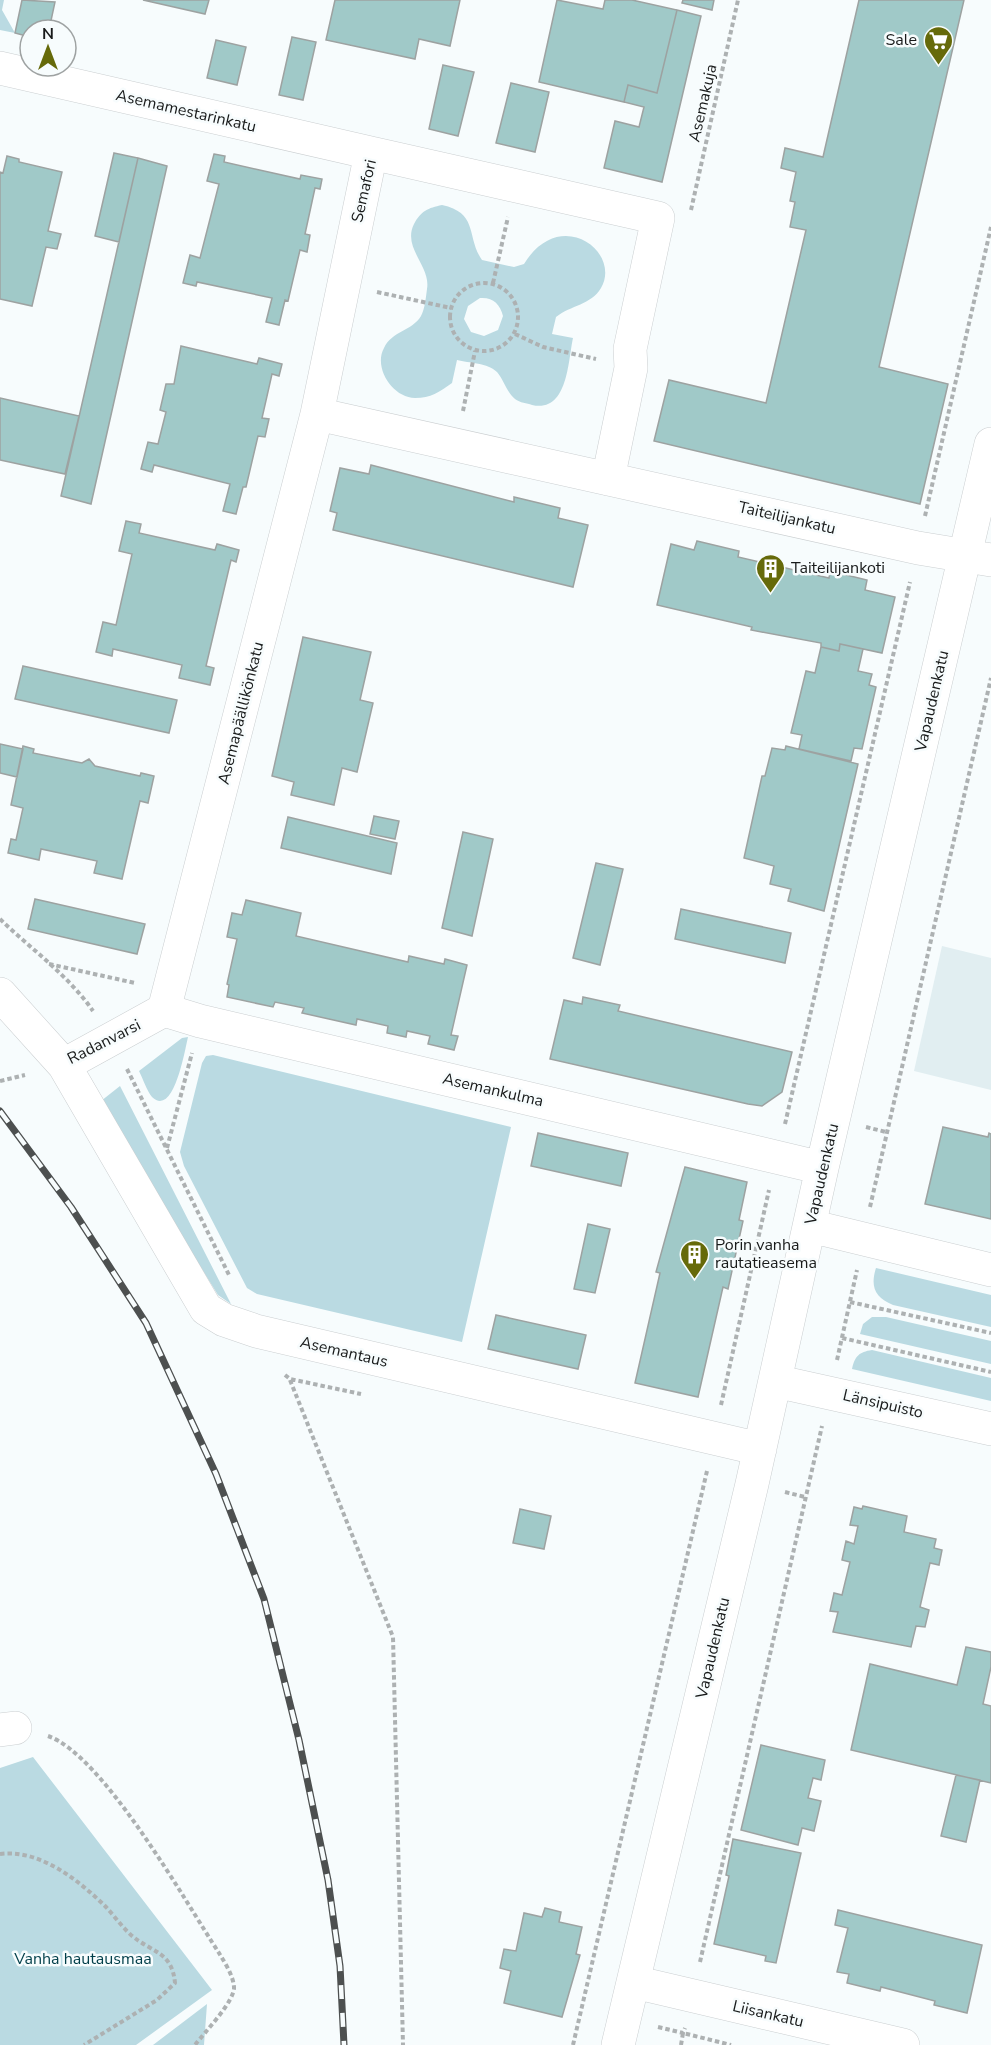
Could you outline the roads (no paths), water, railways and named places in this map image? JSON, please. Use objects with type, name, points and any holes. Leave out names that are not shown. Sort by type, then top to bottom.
[{"type":"street","name":"Asemamestarinkatu","points":[[0,68],[371,153]]},
{"type":"street","name":"Semafori","points":[[316,414],[371,153],[658,218],[630,349],[632,368],[608,478]]},
{"type":"street","points":[[316,414],[608,478]]},
{"type":"street","name":"Asemapäällikönkatu","points":[[164,1010],[316,414]]},
{"type":"street","name":"Vapaudenkatu","points":[[618,2045],[752,1484],[822,1168],[979,559],[991,444]]},
{"type":"street","name":"Taiteilijankatu","points":[[608,478],[918,548],[979,559]]},
{"type":"street","name":"Radanvarsi","points":[[0,994],[64,1065],[164,1010]]},
{"type":"street","name":"Asemankulma","points":[[164,1010],[200,1021],[822,1168]]},
{"type":"street","name":"Asemantaus","points":[[64,1065],[206,1309],[224,1320],[256,1331],[760,1449]]},
{"type":"street","points":[[810,1226],[991,1270]]},
{"type":"street","name":"Länsipuisto","points":[[775,1381],[991,1429]]},
{"type":"street","name":"Liisankatu","points":[[634,1982],[903,2045]]},
{"type":"railway","points":[[0,1111],[71,1207],[146,1323],[216,1474],[264,1599],[299,1740],[328,1880],[340,1966],[344,2045]]},
{"type":"place","name":"Sale","points":[[938,66]]},
{"type":"place","name":"Taiteilijankoti","points":[[770,594]]},
{"type":"place","name":"Porin vanha rautatieasema","points":[[694,1280]]},
{"type":"park label","name":"Vanha hautausmaa","points":[[83,1959]]}]
